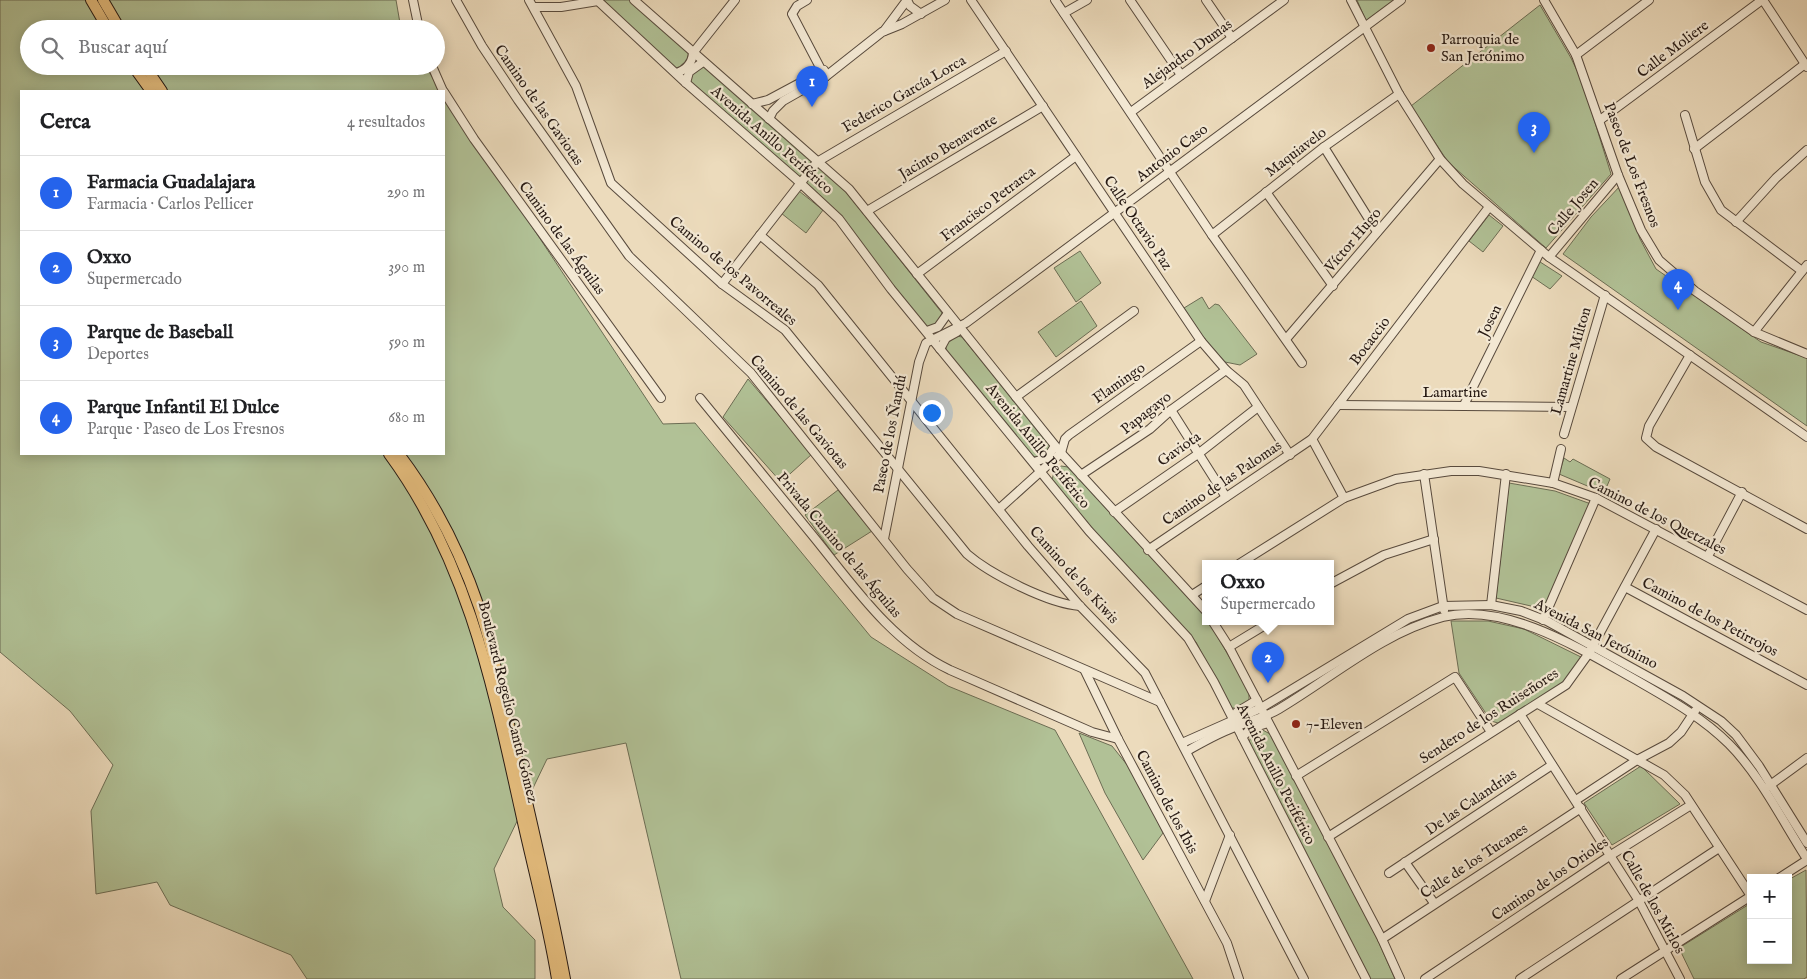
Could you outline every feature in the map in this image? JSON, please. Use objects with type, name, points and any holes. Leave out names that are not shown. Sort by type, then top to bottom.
[{"type":"main road","points":[[91,0],[103,20]]},
{"type":"main road","points":[[103,0],[115,20]]},
{"type":"main road","points":[[139,75],[150,90]]},
{"type":"main road","points":[[151,75],[161,90]]},
{"type":"main road","name":"Boulevard Rogelio Cantú Gómez","points":[[390,455],[418,497],[446,549],[470,612],[514,784],[560,978]]},
{"type":"main road","name":"Boulevard Rogelio Cantú Gómez","points":[[400,455],[429,500],[445,530],[460,559],[479,608],[527,801],[562,963],[560,978]]},
{"type":"street","points":[[413,0],[417,20]]},
{"type":"street","name":"Camino de las Gaviotas","points":[[456,0],[482,46],[518,100],[629,256],[750,373],[906,569],[942,605],[957,614],[1085,671],[1160,702]]},
{"type":"street","name":"Avenida Anillo Periférico","points":[[598,0],[686,83],[839,219],[891,289],[1090,531],[1188,638],[1204,663],[1365,978]]},
{"type":"street","name":"Camino de los Pavorreales","points":[[531,3],[561,7],[598,0]]},
{"type":"street","name":"Avenida Anillo Periférico","points":[[634,0],[693,54],[849,189],[1061,453],[1148,550],[1202,606]]},
{"type":"street","points":[[676,73],[686,69],[691,63],[693,54],[735,0]]},
{"type":"street","points":[[807,0],[797,6],[792,14],[823,73]]},
{"type":"street","points":[[882,32],[907,0],[921,14]]},
{"type":"street","points":[[752,104],[768,100],[832,69],[882,32],[921,14],[945,0]]},
{"type":"street","name":"Calle Octavio Paz","points":[[971,0],[1201,341],[1226,370],[1240,380],[1290,455]]},
{"type":"street","points":[[1056,0],[1171,170],[1212,235],[1302,363]]},
{"type":"street","points":[[1064,13],[1087,0]]},
{"type":"street","points":[[1130,0],[1181,76]]},
{"type":"street","points":[[1206,0],[1232,38]]},
{"type":"street","points":[[1351,0],[1399,94],[1440,159],[1489,207],[1549,257],[1807,436]]},
{"type":"street","name":"Antonio Caso","points":[[961,328],[1401,0]]},
{"type":"street","name":"Paseo de Los Fresnos","points":[[1544,0],[1576,55],[1618,175],[1641,230],[1659,260],[1695,291],[1754,332],[1807,354]]},
{"type":"street","points":[[1576,55],[1649,0]]},
{"type":"street","points":[[1694,149],[1806,66],[1762,0]]},
{"type":"street","name":"Calle Moliere","points":[[1600,120],[1762,0]]},
{"type":"street","name":"Alejandro Dumas","points":[[1131,112],[1282,1]]},
{"type":"street","name":"Camino de los Pavorreales","points":[[531,3],[576,86],[611,183],[722,284],[785,330],[896,470],[967,554],[978,564],[1047,598],[1080,606]]},
{"type":"street","name":"Federico García Lorca","points":[[722,284],[817,162],[1006,51]]},
{"type":"street","points":[[686,83],[689,72],[694,66],[703,62]]},
{"type":"street","points":[[769,119],[773,111],[784,100],[823,73]]},
{"type":"street","name":"Camino de las Águilas","points":[[436,75],[443,90]]},
{"type":"street","name":"Camino de las Águilas","points":[[445,94],[480,147],[661,398]]},
{"type":"street","name":"Maquiavelo","points":[[1212,235],[1324,147],[1399,94]]},
{"type":"street","name":"Jacinto Benavente","points":[[867,210],[1043,106]]},
{"type":"street","points":[[1685,115],[1694,149],[1715,202],[1721,210],[1804,268],[1754,332]]},
{"type":"street","points":[[1324,147],[1377,232]]},
{"type":"street","points":[[1736,222],[1776,178],[1807,150]]},
{"type":"street","name":"Francisco Petrarca","points":[[917,274],[1076,156]]},
{"type":"street","name":"Víctor Hugo","points":[[1286,338],[1333,286],[1440,159]]},
{"type":"street","name":"Calle Josen","points":[[1549,257],[1618,175]]},
{"type":"street","points":[[1266,192],[1333,286]]},
{"type":"street","name":"Bocaccio","points":[[1312,439],[1489,207]]},
{"type":"street","name":"Camino de los Kiwis","points":[[760,235],[818,286],[999,510],[1080,606],[1145,673],[1304,979]]},
{"type":"street","name":"Josen","points":[[1464,405],[1540,250]]},
{"type":"street","name":"Lamartine Milton","points":[[1564,434],[1605,295]]},
{"type":"street","points":[[1016,397],[1134,311]]},
{"type":"street","points":[[930,335],[948,313]]},
{"type":"street","points":[[930,335],[961,328]]},
{"type":"street","points":[[940,349],[949,336],[961,328]]},
{"type":"street","name":"Paseo de los Ñandú","points":[[884,539],[896,470],[922,349],[930,335]]},
{"type":"street","name":"Flamingo","points":[[1044,474],[1061,453],[1063,443],[1070,435],[1201,341]]},
{"type":"street","points":[[1690,355],[1649,426],[1646,438],[1656,448],[1742,492],[1807,529]]},
{"type":"street","name":"Papagayo","points":[[1081,475],[1150,429],[1171,410],[1226,370]]},
{"type":"street","name":"Privada Camino de las Águilas","points":[[700,398],[863,598],[903,640],[936,663],[950,670],[1092,732],[1118,739]]},
{"type":"street","name":"Lamartine","points":[[1338,405],[1571,407]]},
{"type":"street","name":"Gaviota","points":[[1114,512],[1198,454],[1258,408]]},
{"type":"street","points":[[1171,410],[1226,497]]},
{"type":"street","points":[[1312,439],[1344,498]]},
{"type":"street","name":"Camino de las Palomas","points":[[1148,550],[1312,439]]},
{"type":"street","points":[[1034,462],[1047,458],[1056,446]]},
{"type":"street","points":[[1553,483],[1561,449]]},
{"type":"street","points":[[999,510],[1052,466],[1058,462],[1068,461]]},
{"type":"street","name":"Camino de los Quetzales","points":[[1245,560],[1344,498],[1396,479],[1424,474],[1479,471],[1553,483],[1596,498],[1807,610]]},
{"type":"street","points":[[1424,474],[1445,616]]},
{"type":"street","points":[[1491,605],[1506,474]]},
{"type":"street","points":[[1708,556],[1742,492]]},
{"type":"street","points":[[1543,620],[1596,498]]},
{"type":"street","name":"Sendero de los Ruiseñores","points":[[1328,838],[1566,685],[1591,650],[1656,529]]},
{"type":"street","points":[[1334,582],[1384,554],[1434,539]]},
{"type":"street","name":"Camino de los Petirrojos","points":[[1625,587],[1807,685]]},
{"type":"street","points":[[1192,595],[1202,589]]},
{"type":"street","name":"Avenida San Jerónimo","points":[[1182,743],[1261,708],[1388,629],[1443,606],[1491,605],[1521,611],[1543,620],[1694,714],[1731,745],[1763,790],[1807,860]]},
{"type":"street","name":"Avenida San Jerónimo","points":[[1187,751],[1233,720],[1267,720],[1384,641],[1405,630],[1445,616],[1474,616],[1512,620],[1591,650],[1699,706],[1721,720],[1736,735],[1771,784],[1807,843]]},
{"type":"street","name":"Avenida Anillo Periférico","points":[[1215,625],[1229,647],[1382,939],[1400,979]]},
{"type":"street","points":[[1229,647],[1265,625]]},
{"type":"street","name":"Camino de los Ibis","points":[[1085,671],[1118,739],[1227,943],[1239,979]]},
{"type":"street","points":[[1296,776],[1455,677],[1491,732]]},
{"type":"street","points":[[1233,720],[1257,700]]},
{"type":"street","points":[[1538,704],[1664,775],[1691,805],[1747,890]]},
{"type":"street","points":[[1576,800],[1637,760],[1676,738],[1699,706]]},
{"type":"street","name":"Calle de los Mirlos","points":[[1520,714],[1639,901],[1680,979]]},
{"type":"street","points":[[1242,737],[1252,728],[1267,720]]},
{"type":"street","points":[[1763,790],[1807,758]]},
{"type":"street","name":"De las Calandrias","points":[[1389,873],[1552,765]]},
{"type":"street","name":"Camino de los Orioles","points":[[1425,979],[1610,855],[1691,805]]},
{"type":"street","name":"Calle de los Tucanes","points":[[1382,939],[1581,808]]},
{"type":"street","points":[[1205,901],[1230,835]]},
{"type":"street","points":[[1520,979],[1719,848]]},
{"type":"street","points":[[1785,874],[1807,860]]},
{"type":"street","points":[[1406,862],[1434,903]]},
{"type":"street","points":[[1621,979],[1747,899]]},
{"type":"green space","points":[[0,0],[396,0],[399,20],[20,20],[20,75],[431,75],[441,90],[20,90],[20,455],[445,455],[445,96],[663,424],[695,423],[871,637],[948,686],[1055,730],[1193,979],[681,979],[626,743],[547,759],[494,869],[503,907],[535,940],[535,979],[307,979],[291,955],[170,905],[157,882],[96,894],[91,811],[113,765],[70,711],[0,652]]},
{"type":"green space","points":[[604,0],[629,0],[846,192],[942,313],[939,321],[928,328],[861,245],[637,34]]},
{"type":"green space","points":[[1357,0],[1394,0],[1366,21]]},
{"type":"green space","points":[[1540,5],[1582,81],[1611,174],[1546,248],[1448,162],[1411,106]]},
{"type":"green space","points":[[1621,185],[1640,239],[1656,269],[1761,342],[1807,358],[1807,426],[1563,254],[1591,217]]},
{"type":"green space","points":[[799,191],[823,210],[806,233],[781,213]]},
{"type":"green space","points":[[1489,215],[1503,226],[1483,252],[1469,241]]},
{"type":"green space","points":[[1080,251],[1101,283],[1076,302],[1054,268]]},
{"type":"green space","points":[[1537,260],[1562,276],[1550,289],[1531,276]]},
{"type":"green space","points":[[1202,297],[1209,309],[1215,304],[1219,305],[1257,354],[1240,365],[1225,362],[1203,337],[1184,308]]},
{"type":"green space","points":[[1081,301],[1097,326],[1056,357],[1038,332]]},
{"type":"green space","points":[[957,336],[962,337],[1051,445],[1045,455],[1032,456],[946,351],[946,344]]},
{"type":"green space","points":[[748,379],[812,454],[781,482],[723,417]]},
{"type":"green space","points":[[1564,458],[1570,462],[1573,459],[1610,479],[1604,493],[1559,474]]},
{"type":"green space","points":[[1061,466],[1068,467],[1202,613],[1202,625],[1211,625],[1249,691],[1249,701],[1238,708],[1230,708],[1196,642],[1110,550],[1052,480],[1054,472]]},
{"type":"green space","points":[[1509,483],[1555,491],[1591,504],[1544,609],[1496,598]]},
{"type":"green space","points":[[838,490],[872,531],[834,555],[805,515]]},
{"type":"green space","points":[[1451,621],[1488,621],[1524,629],[1583,658],[1565,680],[1545,696],[1498,723],[1491,721],[1459,673]]},
{"type":"green space","points":[[1261,729],[1270,734],[1376,936],[1395,979],[1370,979],[1249,743],[1252,732]]},
{"type":"green space","points":[[1079,733],[1112,746],[1136,776],[1163,833],[1143,860],[1105,793]]},
{"type":"green space","points":[[1641,766],[1680,804],[1612,845],[1584,803]]},
{"type":"green space","points":[[1806,870],[1807,977],[1804,979],[1694,979],[1679,948],[1747,906],[1747,964],[1792,964],[1792,878]]},
{"type":"place","name":"Parroquia de San Jerónimo","points":[[1431,48]]},
{"type":"place","name":"Farmacia Guadalajara","points":[[812,107]]},
{"type":"place","name":"Parque de Baseball","points":[[1534,153]]},
{"type":"place","name":"Parque Infantil El Dulce","points":[[1678,310]]},
{"type":"place","name":"Oxxo","points":[[1268,683]]},
{"type":"place","name":"7-Eleven","points":[[1296,724]]}]
